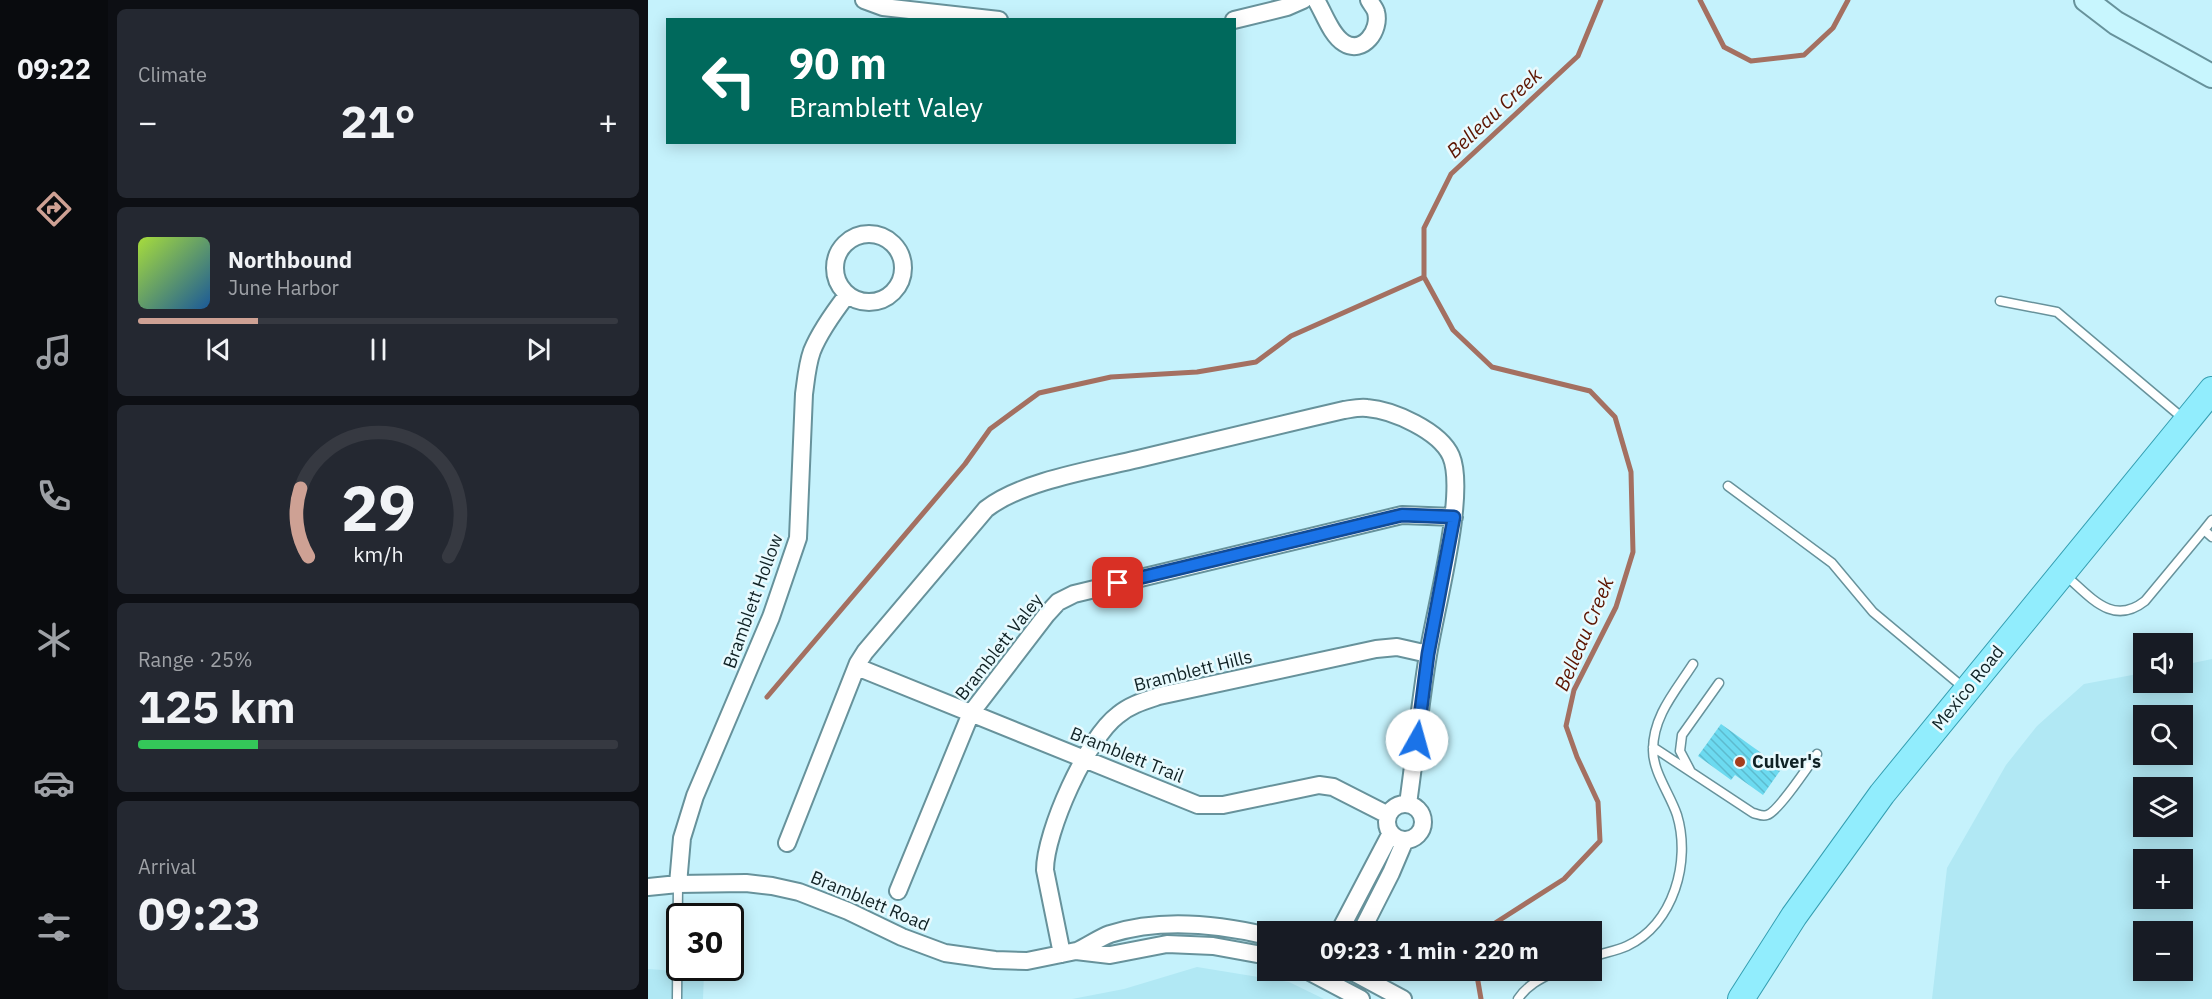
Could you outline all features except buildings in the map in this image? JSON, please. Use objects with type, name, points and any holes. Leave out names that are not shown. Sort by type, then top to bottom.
[{"type":"main road","name":"Mexico Road","points":[[1741,999],[1794,916],[1839,852],[1915,752],[2212,390]]},
{"type":"street","points":[[864,0],[883,7],[981,18]]},
{"type":"street","points":[[1236,20],[1287,7],[1303,0]]},
{"type":"street","points":[[1316,0],[1337,37],[1345,44],[1354,46],[1364,43],[1373,36],[1375,30],[1376,12],[1369,0]]},
{"type":"street","points":[[2086,0],[2116,23],[2212,76]]},
{"type":"street","points":[[878,235],[888,239],[902,257],[902,279],[897,289],[888,297],[877,302],[866,303],[847,295],[838,284],[835,272],[835,261],[840,250],[856,236],[878,235]]},
{"type":"street","name":"Bramblett Hollow","points":[[678,884],[682,838],[695,796],[771,617],[798,538],[804,394],[807,372],[812,352],[828,321],[847,295]]},
{"type":"street","points":[[787,843],[865,651],[986,509],[999,499],[1016,490],[1101,468],[1344,410],[1366,408],[1391,414],[1420,427],[1443,442],[1455,468],[1454,517],[1428,654],[1408,804]]},
{"type":"street","name":"Bramblett Valey","points":[[898,891],[971,713],[1058,602],[1074,594],[1402,515],[1454,517]]},
{"type":"street","name":"Bramblett Hills","points":[[1069,953],[1045,870],[1048,841],[1084,758],[1099,735],[1117,716],[1136,703],[1159,696],[1376,649],[1397,647],[1428,654]]},
{"type":"street","name":"Bramblett Trail","points":[[857,667],[1198,805],[1223,805],[1319,785],[1333,787],[1388,814]]},
{"type":"street","points":[[1367,921],[1391,873],[1398,836],[1387,822],[1388,814],[1398,805],[1408,804],[1418,809],[1423,822],[1418,835],[1398,836]]},
{"type":"street","points":[[1346,921],[1398,836]]},
{"type":"street","name":"Bramblett Road","points":[[648,887],[746,883],[799,892],[848,911],[902,937],[945,953],[964,956],[1027,961],[1069,953],[1110,955],[1167,944],[1213,946],[1257,954]]},
{"type":"street","name":"Bramblett Road","points":[[1069,953],[1110,934],[1157,926],[1210,926],[1257,933]]},
{"type":"street","points":[[1341,981],[1361,999]]},
{"type":"street","points":[[1369,981],[1402,999]]},
{"type":"lane","points":[[2000,301],[2057,312],[2186,420]]},
{"type":"lane","points":[[1728,486],[1832,563],[1873,612],[1967,690]]},
{"type":"lane","points":[[2062,573],[2110,610],[2122,612],[2134,609],[2145,601],[2212,520]]},
{"type":"lane","points":[[2204,530],[2212,537]]},
{"type":"lane","points":[[1602,954],[1626,946],[1640,937],[1667,907],[1677,885],[1683,860],[1682,833],[1658,769],[1653,747],[1654,734],[1661,711],[1693,664]]},
{"type":"lane","points":[[1691,772],[1680,751],[1682,735],[1719,683]]},
{"type":"lane","points":[[1653,747],[1753,813],[1762,816],[1770,815],[1817,754]]},
{"type":"lane","points":[[677,999],[678,884]]},
{"type":"lane","points":[[1518,999],[1537,981]]},
{"type":"shaded area","points":[[2212,659],[2212,999],[1932,999],[1947,868],[2006,765],[2037,726],[2084,684],[2133,675],[2133,693],[2193,693],[2193,663]]},
{"type":"shaded area","points":[[1197,967],[1257,977],[1257,981],[1289,982],[1324,999],[1072,999],[1124,989]]},
{"type":"shaded area","points":[[648,969],[666,970],[666,981],[704,981],[703,999],[648,999]]},
{"type":"waterway","name":"Belleau Creek","points":[[1498,921],[1564,879],[1600,841],[1598,802],[1577,757],[1566,726],[1574,690],[1616,607],[1633,552],[1631,472],[1615,417],[1590,391],[1492,367],[1453,330],[1424,277],[1424,228],[1451,174],[1578,56],[1601,0]]},
{"type":"waterway","name":"Belleau Creek","points":[[1700,0],[1724,47],[1751,61],[1804,55],[1833,28],[1848,0]]},
{"type":"waterway","points":[[767,697],[965,464],[990,429],[1039,393],[1111,377],[1197,372],[1256,362],[1291,336],[1424,277]]},
{"type":"waterway","name":"Belleau Creek","points":[[1478,981],[1481,999]]},
{"type":"place","name":"Culver's","points":[[1740,762]]},
{"type":"route","points":[[1118,583],[1402,515],[1454,517],[1428,654],[1417,740]]}]
